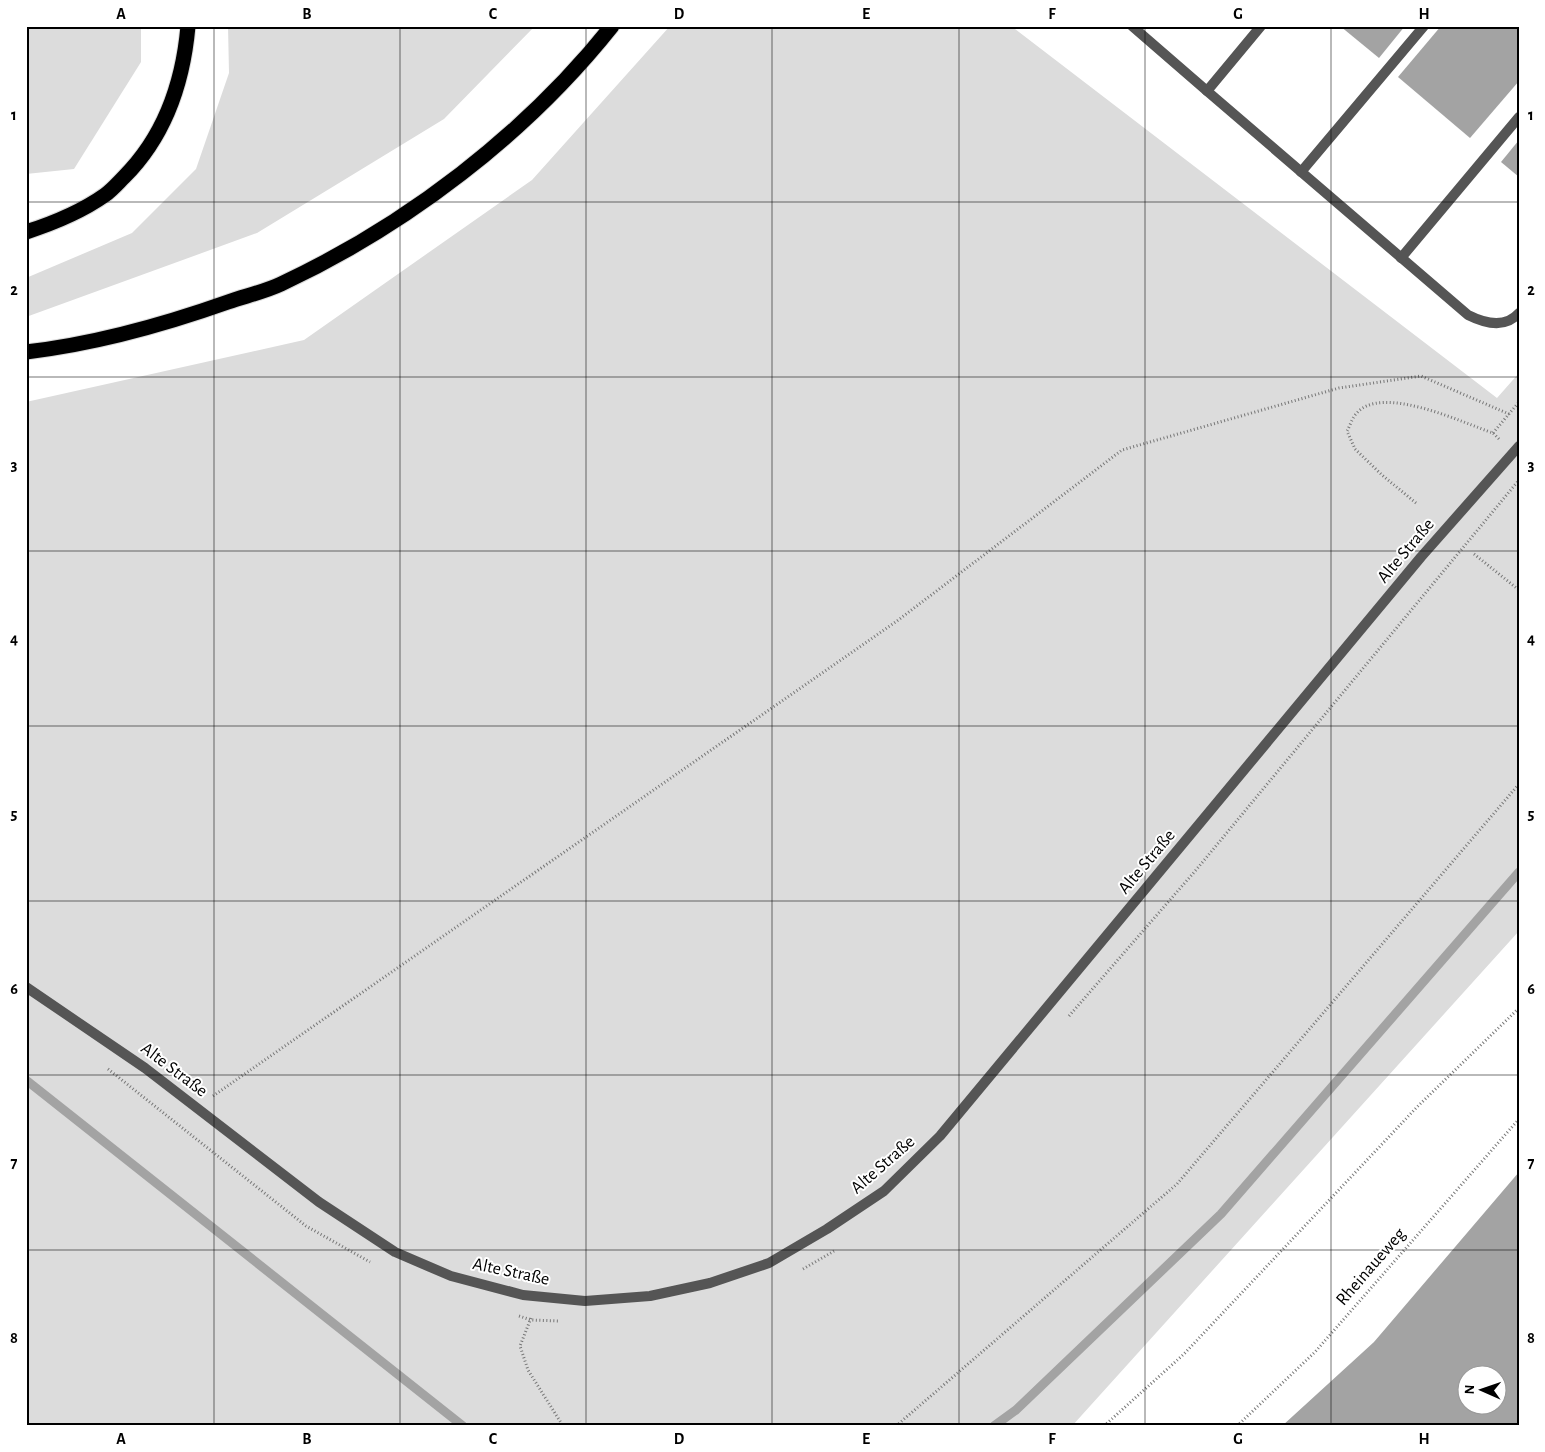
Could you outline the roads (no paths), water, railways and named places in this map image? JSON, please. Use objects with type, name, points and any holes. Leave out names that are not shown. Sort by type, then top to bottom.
[{"type":"highway","points":[[26,232],[61,221],[106,194],[143,157],[168,115],[185,54],[188,26]]},
{"type":"highway","points":[[26,352],[73,346],[198,312],[280,284],[355,244],[442,188],[518,127],[586,59],[612,26]]},
{"type":"street","points":[[1132,26],[1468,315],[1482,322],[1500,323],[1515,317],[1519,313]]},
{"type":"street","points":[[1207,91],[1261,26]]},
{"type":"street","points":[[1302,172],[1424,26]]},
{"type":"street","points":[[1402,258],[1519,117]]},
{"type":"street","name":"Alte Straße","points":[[26,987],[145,1068],[319,1202],[395,1252],[451,1276],[523,1295],[585,1301],[650,1296],[710,1283],[770,1263],[827,1229],[884,1190],[940,1136],[1421,557],[1519,446]]},
{"type":"waterway","points":[[994,1426],[1016,1410],[1221,1214],[1519,872]]},
{"type":"waterway","points":[[26,1080],[463,1426]]}]
